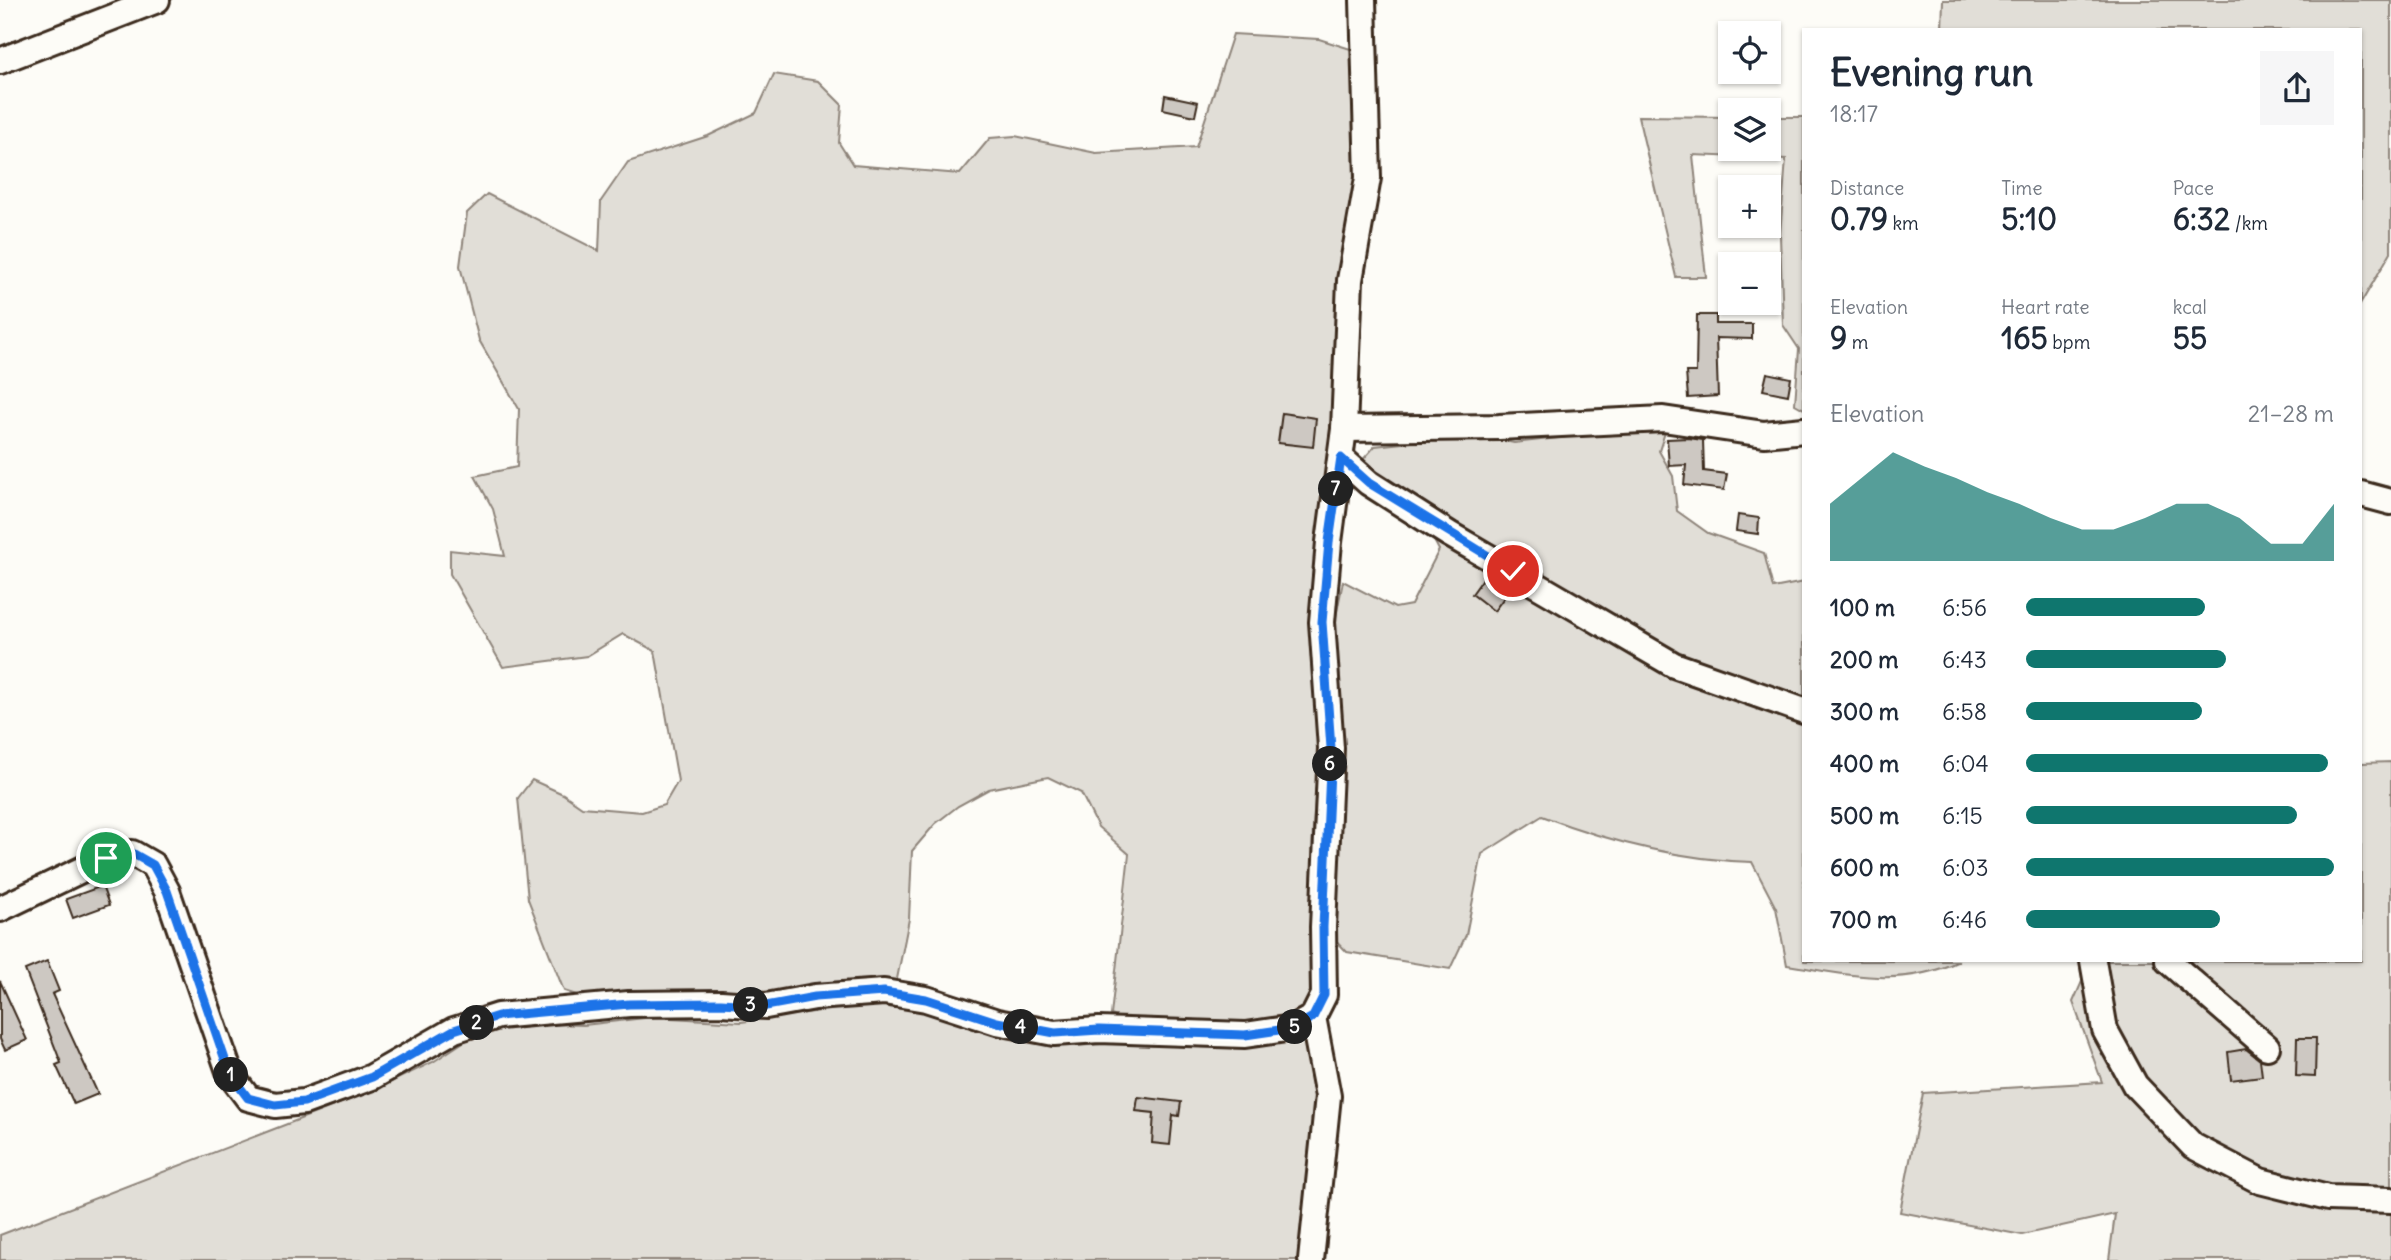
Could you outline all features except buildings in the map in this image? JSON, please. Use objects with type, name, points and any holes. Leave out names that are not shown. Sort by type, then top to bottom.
[{"type":"street","points":[[0,61],[158,0]]},
{"type":"street","points":[[0,909],[106,858],[132,853],[153,865],[167,891],[230,1074],[248,1098],[275,1105],[304,1102],[372,1077],[454,1030],[498,1016],[629,1004],[721,1003],[766,1006],[815,997],[884,992],[926,999],[997,1022],[1055,1033],[1099,1030],[1245,1035],[1293,1028],[1313,1017],[1324,995],[1323,927],[1331,748],[1322,622],[1329,542],[1344,429],[1349,280],[1368,178],[1363,0]]},
{"type":"street","points":[[1344,429],[1500,427],[1663,419],[1764,434],[1802,430]]},
{"type":"street","points":[[1341,458],[1369,483],[1449,534],[1674,665],[1802,710]]},
{"type":"street","points":[[2362,494],[2391,502]]},
{"type":"street","points":[[2093,962],[2105,1030],[2135,1085],[2193,1146],[2260,1181],[2328,1198],[2391,1200]]},
{"type":"street","points":[[2169,962],[2267,1047]]},
{"type":"street","points":[[1311,1260],[1328,1096],[1313,1017]]},
{"type":"shaded area","points":[[1943,0],[2391,0],[2391,252],[2362,301],[2362,28],[1942,28]]},
{"type":"shaded area","points":[[1233,34],[1319,39],[1360,52],[1361,143],[1313,827],[1311,905],[1315,982],[1308,1010],[1286,1022],[1145,1027],[1111,1015],[1129,854],[1098,827],[1081,793],[1048,777],[989,789],[958,806],[935,824],[912,851],[909,919],[896,984],[794,994],[593,1000],[564,991],[528,899],[518,798],[532,780],[563,794],[582,807],[642,812],[664,805],[678,781],[655,651],[623,634],[587,656],[503,667],[450,574],[450,550],[505,556],[493,509],[475,476],[517,467],[519,409],[479,340],[460,266],[467,213],[487,194],[599,251],[601,201],[628,162],[708,136],[756,113],[774,74],[818,81],[842,105],[839,143],[853,165],[960,174],[990,138],[1015,136],[1096,153],[1196,147]]},
{"type":"shaded area","points":[[1638,116],[1718,117],[1718,156],[1693,155],[1706,277],[1676,277]]},
{"type":"shaded area","points":[[1781,117],[1802,117],[1802,408],[1795,404],[1799,349],[1783,325],[1780,238],[1786,159],[1781,159]]},
{"type":"shaded area","points":[[1667,426],[1659,451],[1673,476],[1677,511],[1708,533],[1764,553],[1773,588],[1802,582],[1802,962],[1957,962],[1937,970],[1895,977],[1853,975],[1787,965],[1776,908],[1752,862],[1698,858],[1645,848],[1542,816],[1482,854],[1466,935],[1450,969],[1347,952],[1330,934],[1334,627],[1343,581],[1395,608],[1411,605],[1439,550],[1415,505],[1359,464],[1375,446],[1476,435],[1514,443]]},
{"type":"shaded area","points":[[2391,762],[2391,1260],[2109,1260],[2115,1214],[2022,1235],[1900,1212],[1923,1093],[2102,1082],[2073,1002],[2091,962],[2362,962],[2362,763]]},
{"type":"shaded area","points":[[885,1002],[1076,1046],[1137,1041],[1207,1047],[1299,1037],[1314,1050],[1317,1082],[1300,1260],[0,1260],[0,1235],[370,1092],[433,1062],[480,1031],[511,1023],[584,1025],[653,1017],[741,1022]]},
{"type":"route","points":[[106,858],[132,853],[153,865],[167,891],[196,982],[230,1074],[248,1098],[275,1105],[304,1102],[372,1077],[454,1030],[498,1016],[629,1004],[721,1003],[766,1006],[815,997],[884,992],[926,999],[997,1022],[1055,1033],[1099,1030],[1245,1035],[1293,1028],[1313,1017],[1324,995],[1323,927],[1331,748],[1322,622],[1329,542],[1341,458],[1369,483],[1513,571]]}]
